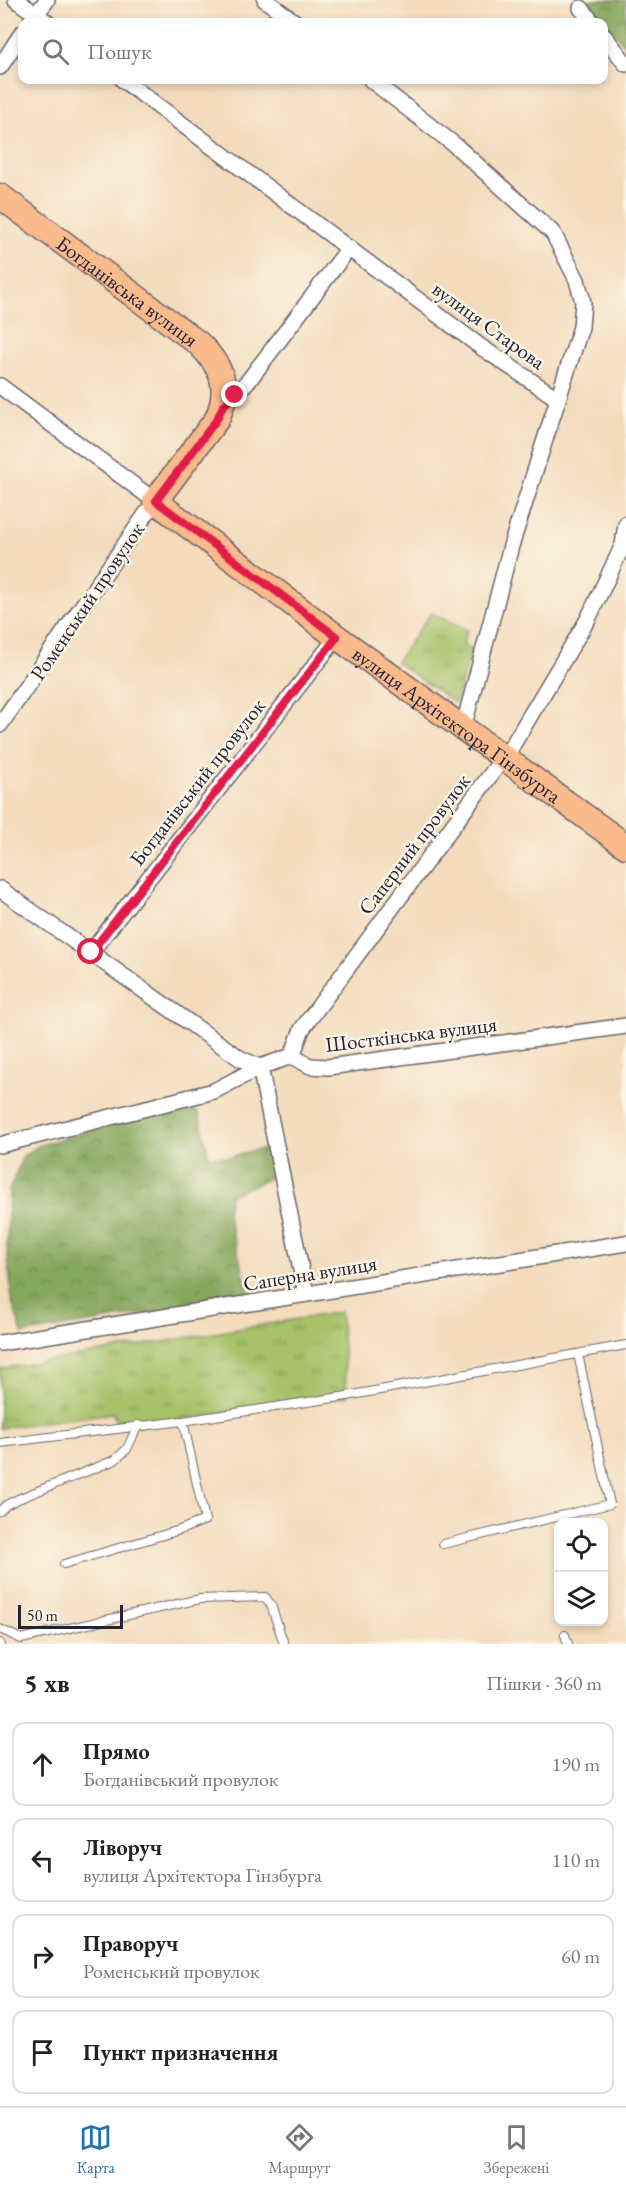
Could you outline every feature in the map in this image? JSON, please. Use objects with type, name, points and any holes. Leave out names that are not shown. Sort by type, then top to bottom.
[{"type":"main road","name":"Богданівська вулиця","points":[[0,196],[202,347],[214,360],[221,374],[224,390],[223,406]]},
{"type":"main road","name":"Роменський провулок","points":[[156,501],[217,419],[223,406]]},
{"type":"main road","name":"вулиця Архітектора Гінзбурга","points":[[156,501],[337,637],[626,846]]},
{"type":"street","points":[[16,0],[35,18]]},
{"type":"street","points":[[38,18],[47,0]]},
{"type":"street","points":[[265,0],[290,18]]},
{"type":"street","points":[[580,8],[589,18]]},
{"type":"street","points":[[0,67],[18,39]]},
{"type":"street","points":[[608,42],[626,64]]},
{"type":"street","name":"вулиця Старова","points":[[128,84],[481,347],[558,399]]},
{"type":"street","points":[[376,84],[456,146],[553,233],[578,280],[583,302],[580,327],[511,546],[466,717],[460,726]]},
{"type":"street","name":"Роменський провулок","points":[[223,406],[249,380],[349,248]]},
{"type":"street","name":"вулиця Архітектора Гінзбурга","points":[[0,386],[156,501]]},
{"type":"street","name":"Роменський провулок","points":[[0,726],[156,501]]},
{"type":"street","name":"Саперний провулок","points":[[292,1056],[302,1029],[504,758],[588,619],[624,545],[626,524]]},
{"type":"street","name":"Богданівський провулок","points":[[91,952],[337,637]]},
{"type":"street","points":[[0,889],[242,1059],[260,1067]]},
{"type":"street","name":"Шосткінська вулиця","points":[[292,1056],[310,1066],[328,1067],[626,1026]]},
{"type":"street","points":[[0,1145],[214,1090],[260,1067],[292,1056]]},
{"type":"street","points":[[260,1067],[306,1294]]},
{"type":"street","name":"Саперна вулиця","points":[[0,1343],[626,1243]]},
{"type":"lane","points":[[0,1443],[183,1421],[347,1396],[626,1345]]},
{"type":"lane","points":[[444,1544],[610,1504],[578,1354]]},
{"type":"lane","points":[[64,1564],[180,1530],[205,1520],[183,1421]]},
{"type":"lane","points":[[0,1511],[18,1499],[115,1460],[128,1449],[138,1425]]},
{"type":"lane","points":[[0,1629],[21,1639],[200,1599],[265,1597],[271,1605],[284,1644]]},
{"type":"lane","points":[[565,1635],[568,1644]]},
{"type":"green space","points":[[586,0],[626,0],[626,47],[608,25],[608,18],[602,18]]},
{"type":"green space","points":[[431,613],[467,630],[463,645],[473,649],[455,703],[396,662]]},
{"type":"green space","points":[[183,1104],[199,1113],[209,1156],[230,1157],[269,1149],[275,1176],[230,1195],[227,1214],[250,1296],[22,1334],[12,1301],[7,1247],[9,1191],[23,1156],[40,1145]]},
{"type":"green space","points":[[340,1312],[347,1396],[118,1428],[113,1413],[0,1428],[0,1369]]},
{"type":"route","points":[[91,952],[337,637],[156,501],[217,419],[223,406],[235,395]]}]
